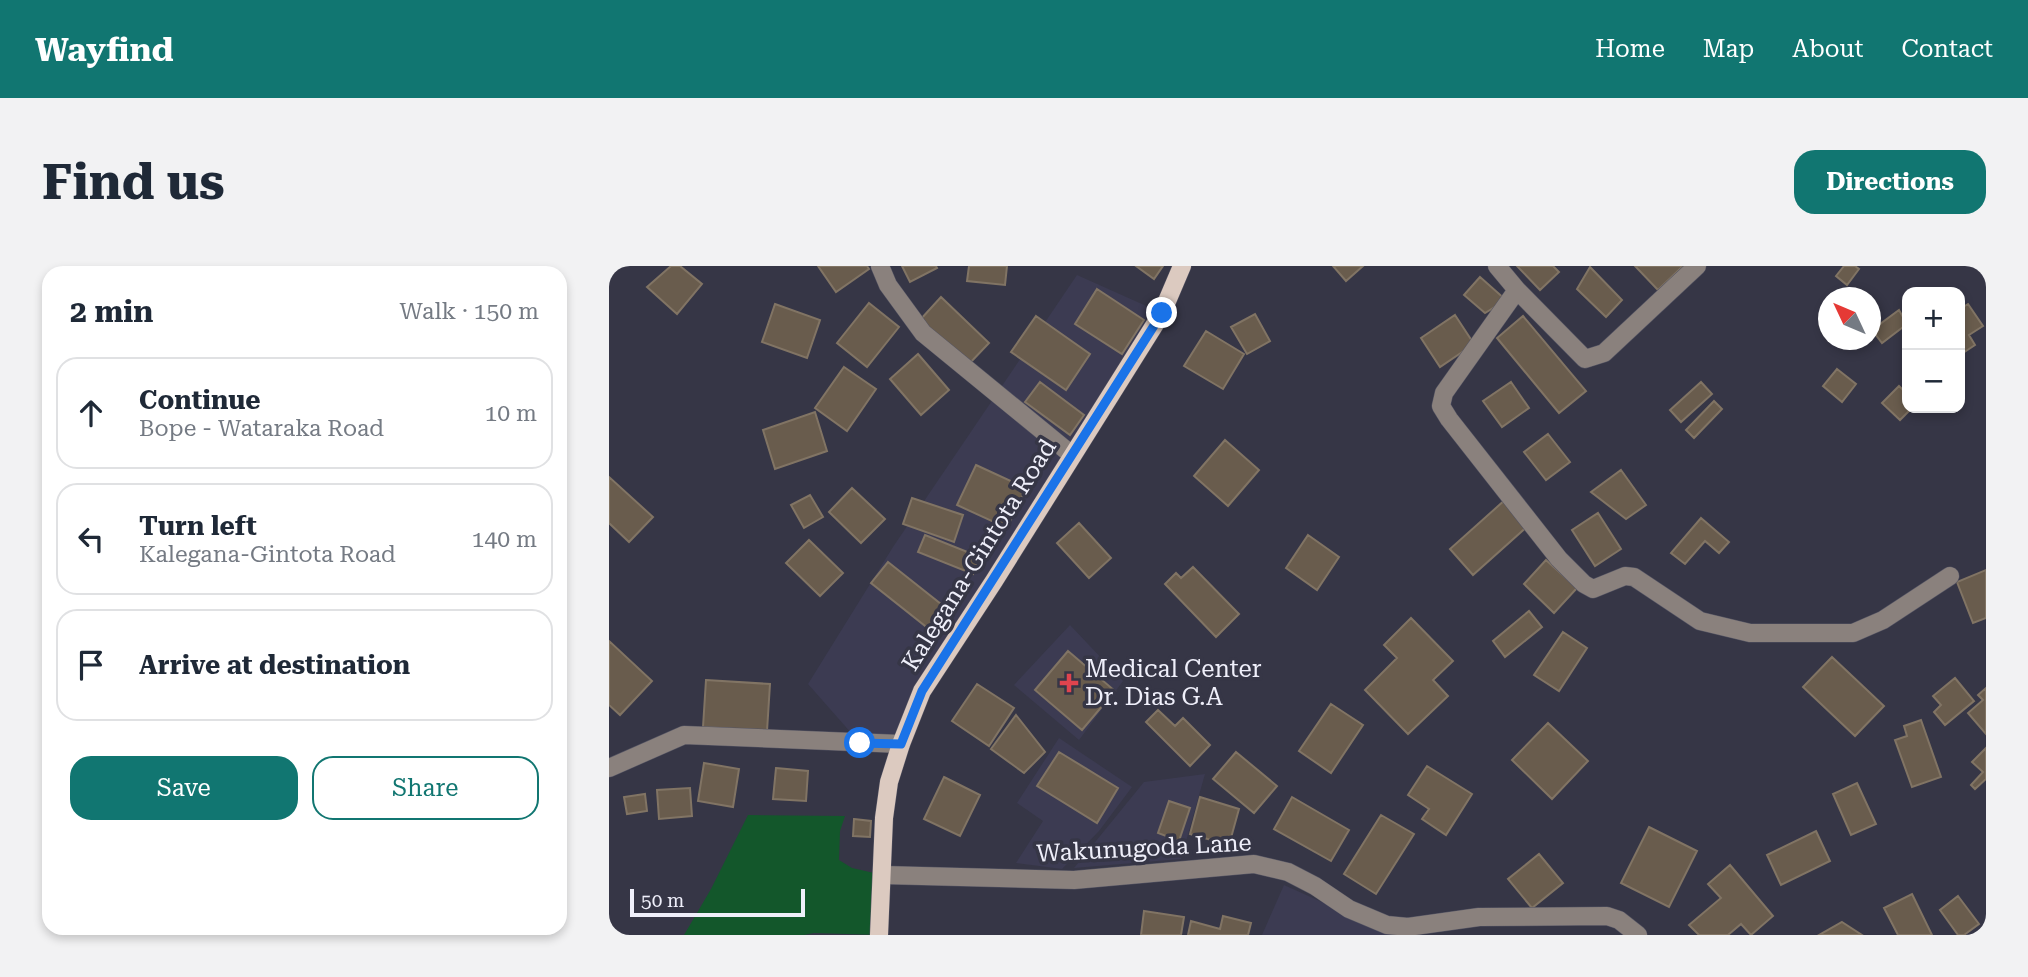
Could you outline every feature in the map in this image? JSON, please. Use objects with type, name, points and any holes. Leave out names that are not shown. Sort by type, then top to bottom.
[{"type":"main road","name":"Kalegana-Gintota Road","points":[[879,935],[884,818],[889,782],[922,691],[1162,313],[1182,266]]},
{"type":"street","points":[[880,266],[888,285],[923,333],[1072,455]]},
{"type":"street","points":[[1497,266],[1585,359],[1604,353],[1697,266]]},
{"type":"street","points":[[1517,290],[1444,393],[1441,405],[1551,548],[1584,584],[1593,589],[1625,576],[1634,577],[1700,621],[1750,633],[1853,633],[1883,620],[1950,576]]},
{"type":"street","points":[[609,768],[684,736],[901,744]]},
{"type":"street","name":"Wakunugoda Lane","points":[[883,875],[1074,880],[1254,864],[1288,872],[1349,909],[1387,925],[1408,927],[1479,917],[1607,916],[1619,920],[1638,935]]},
{"type":"shaded area","points":[[1077,275],[1162,313],[1072,455],[901,744],[860,743],[808,684],[893,547]]},
{"type":"shaded area","name":"Medical Center Dr. Dias G.A","points":[[1070,625],[1123,681],[1079,740],[1014,685]]},
{"type":"shaded area","points":[[1059,738],[1132,787],[1099,831],[1062,869],[1016,863],[1043,821],[1017,803]]},
{"type":"shaded area","points":[[1205,774],[1181,859],[1074,868],[1144,782]]},
{"type":"shaded area","points":[[1284,885],[1395,935],[1262,935]]},
{"type":"green space","points":[[748,815],[845,816],[840,831],[839,860],[852,868],[883,875],[879,935],[684,935],[711,889]]},
{"type":"building","points":[[671,266],[680,266],[702,284],[677,314],[647,287]]},
{"type":"building","points":[[818,266],[867,266],[869,269],[836,292]]},
{"type":"building","points":[[902,266],[936,266],[937,268],[910,282]]},
{"type":"building","points":[[969,266],[1007,266],[1005,285],[967,281]]},
{"type":"building","points":[[1136,266],[1163,266],[1154,279]]},
{"type":"building","points":[[1333,266],[1363,266],[1346,281]]},
{"type":"building","points":[[1517,266],[1553,266],[1559,272],[1540,290]]},
{"type":"building","points":[[1635,266],[1683,266],[1658,290]]},
{"type":"building","points":[[1844,266],[1855,266],[1859,269],[1847,285],[1836,276]]},
{"type":"building","points":[[1590,267],[1622,300],[1606,317],[1577,289]]},
{"type":"building","points":[[1480,277],[1506,300],[1485,313],[1464,295]]},
{"type":"building","points":[[1097,289],[1144,320],[1122,354],[1075,324]]},
{"type":"building","points":[[941,297],[989,343],[968,365],[920,320]]},
{"type":"building","points":[[869,303],[899,327],[867,367],[837,343]]},
{"type":"building","points":[[775,304],[820,320],[807,358],[762,342]]},
{"type":"building","points":[[1968,304],[1983,326],[1969,335],[1975,345],[1965,352],[1965,350],[1965,306]]},
{"type":"building","points":[[1899,310],[1902,315],[1902,328],[1882,343],[1881,323]]},
{"type":"building","points":[[1255,314],[1270,341],[1247,354],[1231,327]]},
{"type":"building","points":[[1455,315],[1474,344],[1440,367],[1421,338]]},
{"type":"building","points":[[1036,316],[1090,354],[1066,390],[1011,352]]},
{"type":"building","points":[[1523,316],[1586,391],[1559,413],[1497,338]]},
{"type":"building","points":[[1206,331],[1244,354],[1223,389],[1184,366]]},
{"type":"building","points":[[918,354],[949,390],[921,415],[890,379]]},
{"type":"building","points":[[844,367],[876,389],[847,431],[815,408]]},
{"type":"building","points":[[1837,369],[1856,384],[1842,402],[1823,386]]},
{"type":"building","points":[[1040,382],[1084,415],[1070,435],[1025,402]]},
{"type":"building","points":[[1511,382],[1529,408],[1502,427],[1483,401]]},
{"type":"building","points":[[1701,382],[1712,394],[1681,422],[1670,410]]},
{"type":"building","points":[[1899,386],[1902,389],[1902,413],[1907,413],[1900,420],[1882,403]]},
{"type":"building","points":[[1714,401],[1722,409],[1694,438],[1686,430]]},
{"type":"building","points":[[815,412],[827,451],[775,469],[763,430]]},
{"type":"building","points":[[1548,434],[1570,462],[1546,480],[1524,452]]},
{"type":"building","points":[[1225,440],[1259,470],[1228,506],[1194,476]]},
{"type":"building","points":[[976,465],[1026,488],[1007,528],[957,505]]},
{"type":"building","points":[[1621,470],[1646,505],[1626,519],[1591,492]]},
{"type":"building","points":[[609,477],[653,517],[629,542],[609,523]]},
{"type":"building","points":[[852,488],[885,519],[861,543],[829,512]]},
{"type":"building","points":[[810,495],[823,517],[804,528],[791,505]]},
{"type":"building","points":[[912,498],[963,515],[954,542],[903,524]]},
{"type":"building","points":[[1506,499],[1529,525],[1473,575],[1450,549]]},
{"type":"building","points":[[1598,513],[1621,549],[1595,566],[1572,530]]},
{"type":"building","points":[[1701,518],[1729,542],[1719,553],[1705,541],[1685,564],[1671,553]]},
{"type":"building","points":[[1079,523],[1111,558],[1089,578],[1057,543]]},
{"type":"building","points":[[925,535],[980,557],[973,574],[918,552]]},
{"type":"building","points":[[1308,535],[1339,557],[1317,590],[1286,568]]},
{"type":"building","points":[[809,540],[843,573],[820,596],[786,563]]},
{"type":"building","points":[[1546,560],[1577,588],[1554,613],[1524,584]]},
{"type":"building","points":[[888,562],[951,612],[934,633],[871,583]]},
{"type":"building","points":[[1193,567],[1239,614],[1216,637],[1165,584],[1176,573],[1181,578]]},
{"type":"building","points":[[1986,570],[1986,618],[1973,623],[1957,582]]},
{"type":"building","points":[[1529,611],[1542,627],[1505,657],[1493,641]]},
{"type":"building","points":[[1411,618],[1453,661],[1433,680],[1448,696],[1408,734],[1365,690],[1397,658],[1384,645]]},
{"type":"building","points":[[1563,632],[1587,648],[1559,691],[1534,675]]},
{"type":"building","points":[[609,641],[652,681],[620,715],[609,705]]},
{"type":"building","points":[[1068,651],[1115,691],[1082,730],[1035,690]]},
{"type":"building","points":[[1832,657],[1884,706],[1855,736],[1803,687]]},
{"type":"building","points":[[1955,678],[1974,701],[1945,725],[1934,712],[1941,705],[1933,696]]},
{"type":"building","points":[[706,680],[770,684],[767,731],[703,727]]},
{"type":"building","points":[[977,684],[1014,708],[989,746],[952,721]]},
{"type":"building","points":[[1986,688],[1986,734],[1968,713],[1983,700],[1978,695]]},
{"type":"building","points":[[1331,704],[1363,725],[1331,773],[1299,751]]},
{"type":"building","points":[[1158,710],[1175,726],[1183,718],[1210,745],[1190,766],[1146,722]]},
{"type":"building","points":[[1016,715],[1045,752],[1024,773],[991,749]]},
{"type":"building","points":[[1921,720],[1941,777],[1912,787],[1895,740],[1907,736],[1904,726]]},
{"type":"building","points":[[1548,723],[1588,761],[1552,799],[1512,760]]},
{"type":"building","points":[[1986,748],[1986,779],[1975,789],[1971,785],[1983,772],[1972,762]]},
{"type":"building","points":[[1059,752],[1118,788],[1097,823],[1037,786]]},
{"type":"building","points":[[1236,752],[1277,786],[1254,813],[1213,779]]},
{"type":"building","points":[[704,763],[739,769],[733,807],[698,801]]},
{"type":"building","points":[[1427,766],[1472,794],[1446,835],[1422,819],[1429,809],[1408,795]]},
{"type":"building","points":[[776,768],[808,771],[806,801],[773,799]]},
{"type":"building","points":[[944,777],[980,795],[960,836],[924,819]]},
{"type":"building","points":[[1857,783],[1876,824],[1851,835],[1833,794]]},
{"type":"building","points":[[690,788],[692,816],[659,819],[657,790]]},
{"type":"building","points":[[645,794],[647,811],[627,814],[624,797]]},
{"type":"building","points":[[1200,797],[1239,809],[1229,845],[1190,834]]},
{"type":"building","points":[[1292,797],[1349,830],[1331,861],[1274,829]]},
{"type":"building","points":[[1169,801],[1190,808],[1179,841],[1158,833]]},
{"type":"building","points":[[1381,815],[1414,834],[1376,894],[1344,874]]},
{"type":"building","points":[[854,819],[871,821],[870,837],[853,836]]},
{"type":"building","points":[[1649,827],[1697,851],[1669,907],[1621,883]]},
{"type":"building","points":[[1816,831],[1830,861],[1781,885],[1767,855]]},
{"type":"building","points":[[1539,854],[1563,883],[1532,908],[1508,879]]},
{"type":"building","points":[[1730,865],[1773,916],[1751,935],[1741,924],[1728,935],[1699,935],[1689,925],[1721,898],[1708,884]]},
{"type":"building","points":[[1912,894],[1932,935],[1898,935],[1884,908]]},
{"type":"building","points":[[1958,896],[1979,924],[1964,935],[1958,935],[1940,910]]},
{"type":"building","points":[[1144,911],[1184,917],[1181,935],[1141,935]]},
{"type":"building","points":[[1223,916],[1251,923],[1248,935],[1188,935],[1191,921],[1220,929]]},
{"type":"building","points":[[1842,922],[1862,935],[1819,935]]},
{"type":"place","name":"Medical Center Dr. Dias G.A","points":[[1069,683]]},
{"type":"route","points":[[860,743],[901,744],[922,691],[1162,313]]}]
